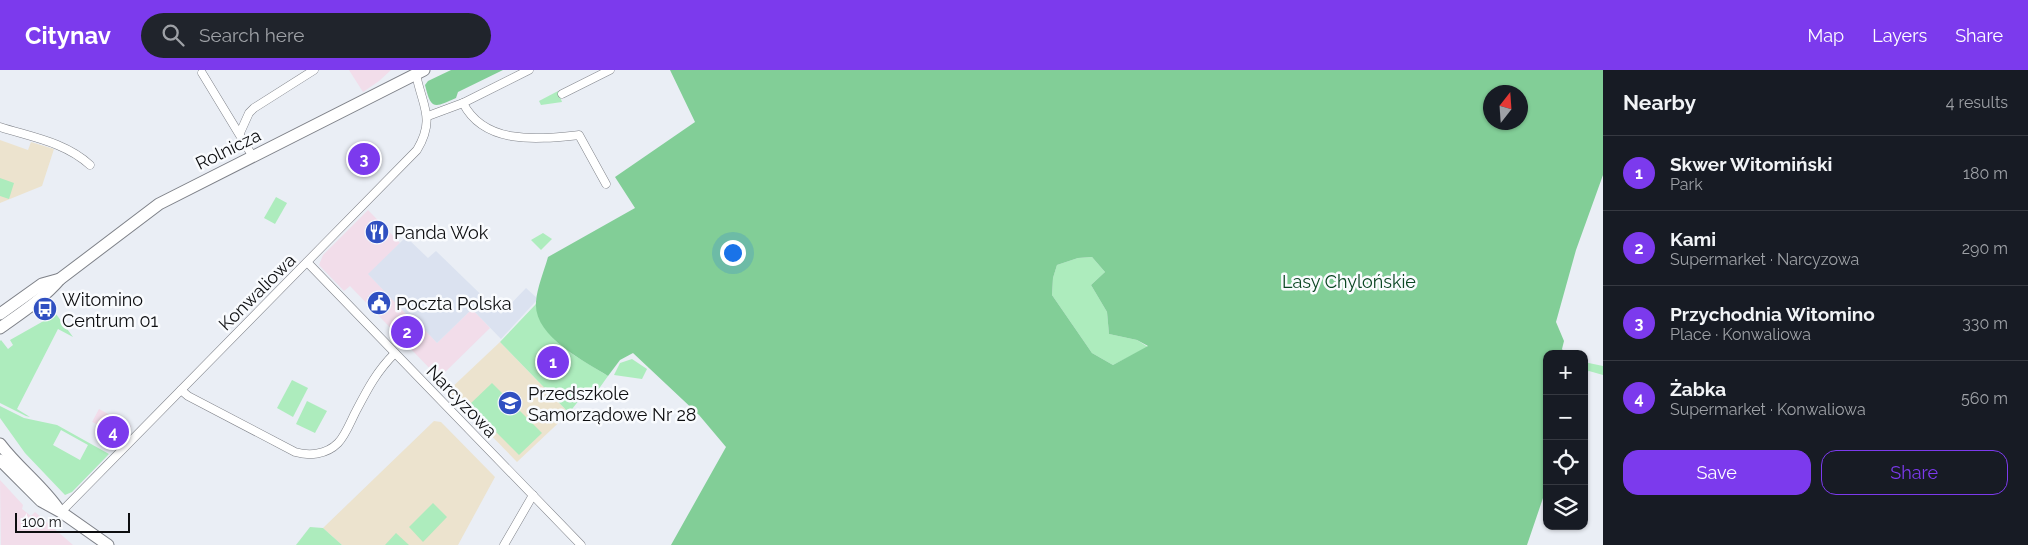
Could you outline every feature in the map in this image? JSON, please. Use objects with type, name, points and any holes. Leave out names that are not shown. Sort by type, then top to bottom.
[{"type":"main road","name":"Rolnicza","points":[[0,328],[50,291],[60,279],[152,208],[420,72]]},
{"type":"main road","name":"Rolnicza","points":[[0,314],[42,284],[60,279]]},
{"type":"main road","points":[[0,444],[23,471],[49,494],[61,512]]},
{"type":"main road","points":[[0,460],[41,501],[61,512],[108,545]]},
{"type":"street","points":[[240,133],[251,110],[314,70]]},
{"type":"street","points":[[420,72],[420,93],[428,116],[463,103],[528,70]]},
{"type":"street","points":[[562,94],[610,70]]},
{"type":"street","points":[[202,73],[253,156]]},
{"type":"street","points":[[463,103],[471,116],[505,136],[524,138],[580,135],[606,184]]},
{"type":"street","name":"Konwaliowa","points":[[61,512],[417,150],[424,139],[428,116]]},
{"type":"street","points":[[0,127],[65,147],[78,153],[90,165]]},
{"type":"street","name":"Narcyzowa","points":[[307,262],[581,545]]},
{"type":"street","points":[[181,390],[188,396],[294,452],[302,454],[320,453],[328,450],[340,440],[380,369],[395,353]]},
{"type":"street","points":[[504,545],[533,495]]},
{"type":"shaded area","points":[[349,70],[391,70],[363,92]]},
{"type":"shaded area","points":[[0,140],[28,150],[31,142],[54,149],[42,186],[0,203]]},
{"type":"shaded area","points":[[368,210],[400,243],[369,275],[407,315],[414,318],[437,343],[472,309],[490,328],[439,378],[350,286],[344,291],[319,265],[323,255]]},
{"type":"shaded area","points":[[406,237],[428,258],[436,251],[501,314],[526,288],[537,298],[536,301],[501,339],[472,309],[437,343],[368,274]]},
{"type":"shaded area","name":"Przedszkole Samorządowe Nr 28","points":[[500,342],[569,413],[517,462],[448,391]]},
{"type":"shaded area","points":[[99,409],[131,426],[116,442],[96,431],[99,425],[92,422]]},
{"type":"shaded area","points":[[434,421],[441,422],[495,477],[458,545],[342,545],[323,528]]},
{"type":"shaded area","points":[[0,480],[23,505],[22,509],[31,516],[35,512],[73,545],[1,545]]},
{"type":"green space","points":[[451,70],[503,70],[458,92],[456,98],[443,104],[434,105],[429,99],[425,85],[428,81]]},
{"type":"green space","name":"Lasy Chylońskie","points":[[670,70],[1603,70],[1603,175],[1576,250],[1556,322],[1564,341],[1563,350],[1543,350],[1543,498],[1527,545],[671,545],[726,447],[699,415],[633,353],[620,360],[608,376],[562,346],[543,326],[537,314],[536,302],[539,285],[548,257],[635,208],[615,177],[695,122]],"holes":[[[1092,257],[1105,272],[1091,285],[1107,312],[1109,334],[1137,340],[1148,346],[1113,365],[1092,353],[1052,295],[1053,278],[1057,265],[1078,258]]]},
{"type":"green space","points":[[558,91],[562,102],[541,105],[539,101]]},
{"type":"green space","points":[[0,178],[14,183],[9,199],[0,196]]},
{"type":"green space","points":[[276,197],[287,203],[275,224],[264,218]]},
{"type":"green space","points":[[543,233],[552,239],[541,250],[531,240]]},
{"type":"green space","points":[[1092,257],[1105,272],[1091,285],[1107,312],[1109,334],[1137,340],[1148,347],[1113,365],[1092,353],[1052,295],[1053,278],[1057,265],[1078,258]]},
{"type":"green space","points":[[536,304],[546,329],[563,347],[608,376],[593,397],[590,399],[583,395],[569,413],[500,342]]},
{"type":"green space","points":[[56,314],[73,337],[58,329],[17,409],[30,417],[26,416],[0,403],[0,341],[8,349],[13,345],[10,340]]},
{"type":"green space","points":[[632,359],[647,369],[642,379],[614,375],[620,363]]},
{"type":"green space","points":[[1588,363],[1603,366],[1603,375],[1589,371]]},
{"type":"green space","points":[[292,380],[308,388],[293,417],[277,408]]},
{"type":"green space","points":[[492,383],[542,433],[519,455],[469,405]]},
{"type":"green space","points":[[307,401],[327,411],[315,433],[296,424]]},
{"type":"green space","points":[[0,406],[24,418],[57,425],[109,454],[72,492],[65,495],[25,453],[0,418]],"holes":[[[61,430],[88,445],[80,460],[53,445]]]},
{"type":"green space","points":[[433,503],[447,517],[423,542],[409,527]]},
{"type":"green space","points":[[310,527],[323,528],[342,545],[296,545]]},
{"type":"green space","points":[[396,533],[409,545],[385,545]]},
{"type":"place","name":"Przychodnia Witomino","points":[[364,159]]},
{"type":"place","name":"Panda Wok","points":[[377,232]]},
{"type":"place","name":"Poczta Polska","points":[[379,303]]},
{"type":"place","name":"Witomino Centrum 01","points":[[45,309]]},
{"type":"place","name":"Kami","points":[[407,332]]},
{"type":"place","name":"Skwer Witomiński","points":[[553,362]]},
{"type":"place","name":"Przedszkole Samorządowe Nr 28","points":[[510,403]]},
{"type":"place","name":"Żabka","points":[[113,432]]}]
